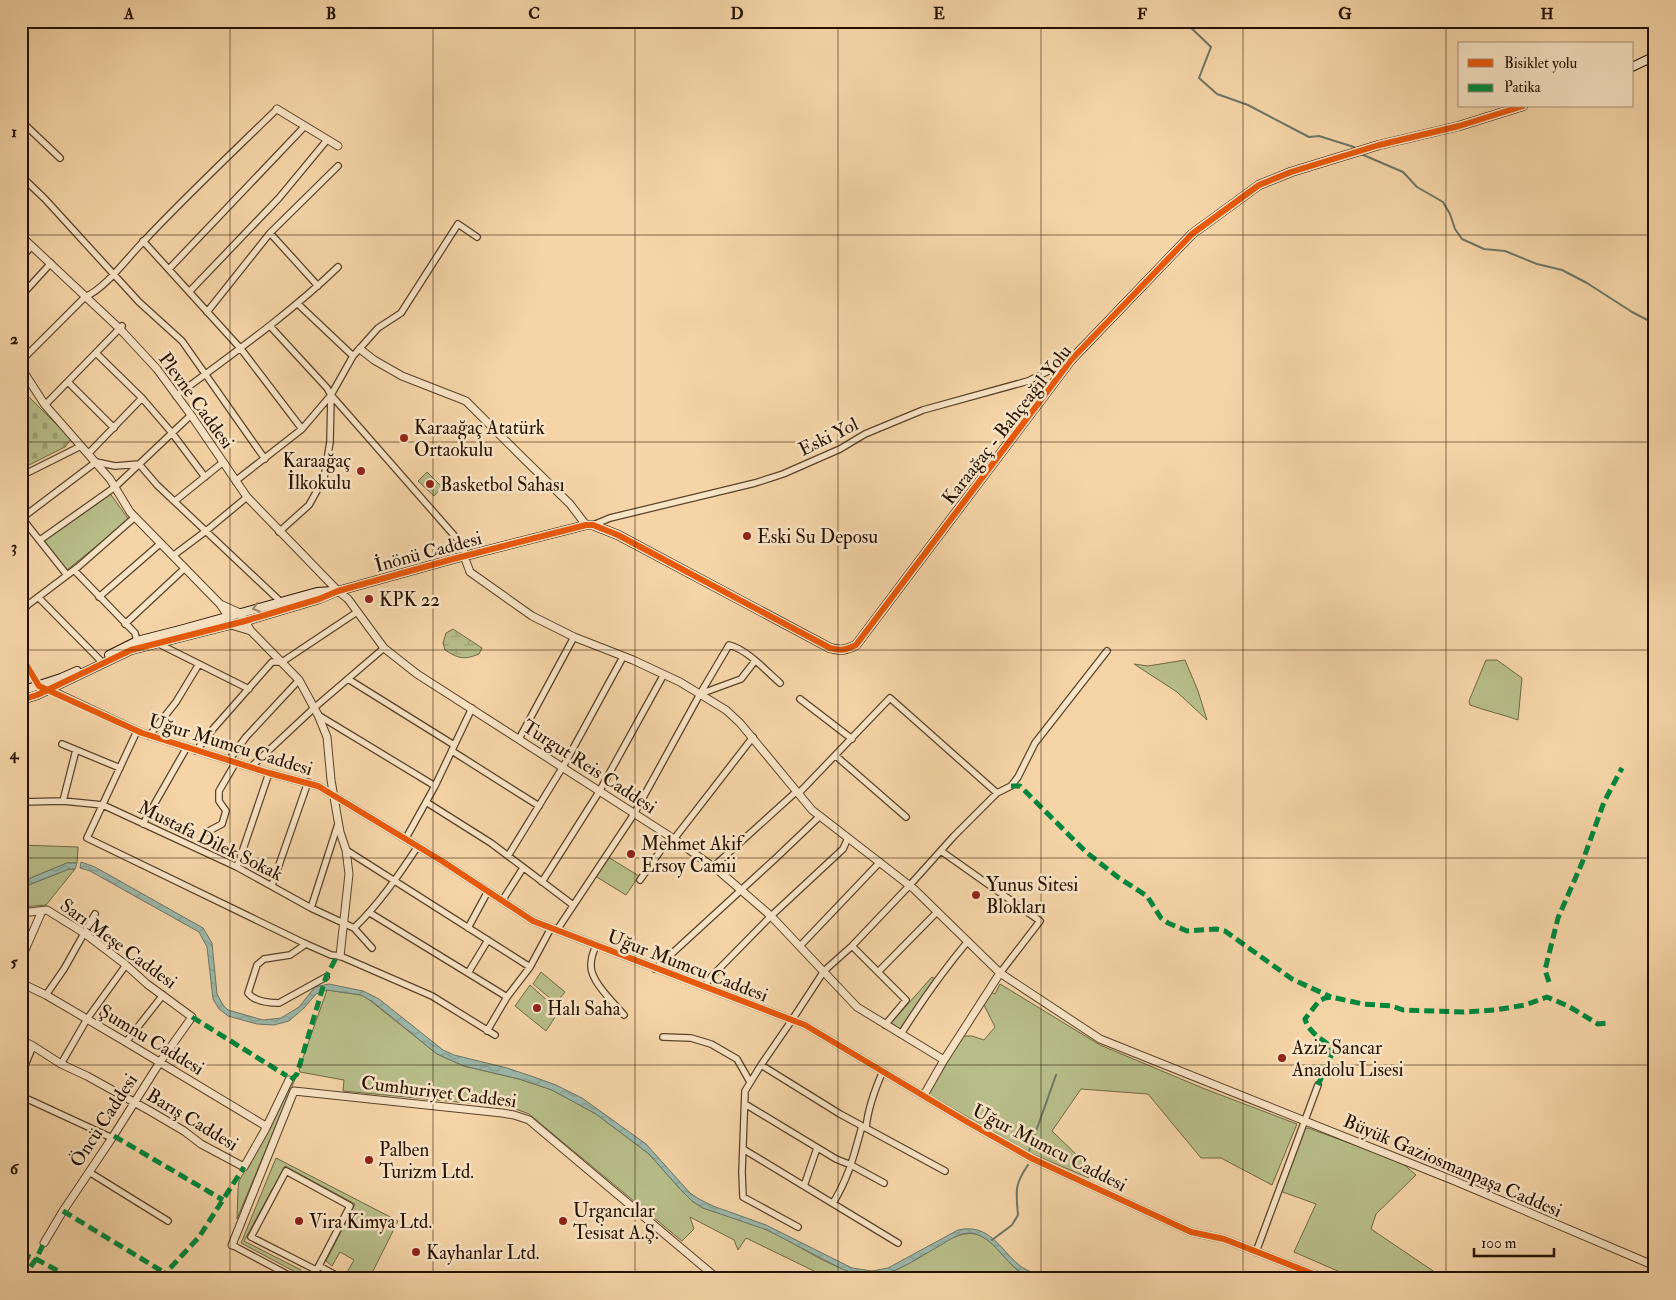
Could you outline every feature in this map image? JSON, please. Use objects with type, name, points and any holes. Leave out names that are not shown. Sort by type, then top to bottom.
[{"type":"main road","points":[[1634,66],[1655,56]]},
{"type":"main road","name":"Karaağaç - Bahçeağıl Yolu","points":[[589,525],[618,535],[830,648],[843,651],[856,645],[1071,360],[1192,234],[1259,185],[1291,172],[1380,145],[1459,126],[1517,108]]},
{"type":"main road","name":"İnönü Caddesi","points":[[21,700],[49,689],[131,650],[245,621],[319,599],[338,591],[466,556],[589,525]]},
{"type":"main road","name":"İnönü Caddesi","points":[[21,691],[61,678],[137,641],[317,592],[338,591]]},
{"type":"street","points":[[21,361],[85,298],[91,295],[114,274],[143,241],[277,109],[338,146]]},
{"type":"street","points":[[21,121],[60,158]]},
{"type":"street","points":[[169,269],[305,126]]},
{"type":"street","points":[[190,291],[279,198],[328,140]]},
{"type":"street","points":[[207,312],[270,233],[338,166]]},
{"type":"street","points":[[21,176],[45,199],[139,302],[182,341],[265,459]]},
{"type":"street","points":[[236,482],[302,429],[331,395],[353,356],[378,328],[401,313],[458,224],[477,237]]},
{"type":"street","points":[[270,233],[318,286]]},
{"type":"street","name":"Plevne Caddesi","points":[[21,236],[85,298],[121,328],[157,370],[191,415],[247,497],[338,591]]},
{"type":"street","points":[[143,241],[241,349],[302,429]]},
{"type":"street","points":[[21,258],[32,246]]},
{"type":"street","points":[[21,296],[51,264]]},
{"type":"street","points":[[176,396],[241,349],[298,304],[338,267]]},
{"type":"street","points":[[298,304],[353,356]]},
{"type":"street","points":[[270,326],[327,388],[331,395],[459,541],[466,556]]},
{"type":"street","points":[[45,405],[121,328]]},
{"type":"street","points":[[360,349],[374,360],[402,376],[466,401],[589,525]]},
{"type":"street","points":[[96,353],[142,398],[172,432],[205,477]]},
{"type":"street","name":"Eski Yol","points":[[589,525],[610,518],[755,483],[783,474],[840,449],[865,434],[923,410],[1028,381],[1071,360]]},
{"type":"street","points":[[21,368],[25,380],[96,462],[115,487],[130,512],[220,604],[231,624],[251,632]]},
{"type":"street","points":[[68,382],[114,428]]},
{"type":"street","points":[[279,532],[309,505],[324,478],[330,442],[331,395]]},
{"type":"street","points":[[88,454],[142,398]]},
{"type":"street","points":[[40,540],[115,487],[191,415]]},
{"type":"street","points":[[21,476],[81,446]]},
{"type":"street","points":[[67,575],[21,518],[96,462],[115,466],[139,464]]},
{"type":"street","points":[[175,501],[222,463]]},
{"type":"street","points":[[139,464],[157,485],[281,602]]},
{"type":"street","points":[[174,556],[247,497]]},
{"type":"street","points":[[21,610],[74,570],[135,517]]},
{"type":"street","points":[[99,597],[162,543]]},
{"type":"street","name":"Büyük Gaziosmanpaşa Caddesi","points":[[466,556],[470,572],[532,616],[574,637],[680,682],[726,710],[753,737],[812,810],[910,886],[1000,973],[1100,1039],[1455,1181],[1655,1266]]},
{"type":"street","points":[[125,624],[186,568]]},
{"type":"street","points":[[74,570],[135,633],[137,641]]},
{"type":"street","name":"Turgut Reis Caddesi","points":[[338,591],[348,599],[384,648],[417,674],[672,838],[713,867],[771,916],[857,1007],[944,1060]]},
{"type":"street","points":[[38,597],[100,660]]},
{"type":"street","points":[[21,598],[27,606]]},
{"type":"street","points":[[220,604],[240,613],[251,632],[299,680],[316,711],[327,737],[331,780],[340,832],[346,850],[349,874],[340,956]]},
{"type":"street","points":[[196,751],[272,662],[282,662],[357,612]]},
{"type":"street","points":[[519,739],[574,637]]},
{"type":"street","points":[[157,643],[249,689]]},
{"type":"street","points":[[487,1031],[507,997],[530,967],[554,929],[573,905],[634,814],[729,645],[755,661],[780,683]]},
{"type":"street","points":[[252,767],[384,648]]},
{"type":"street","points":[[798,1228],[743,1197],[744,1104],[750,1082],[824,971],[852,946],[910,886],[954,836],[996,793],[1011,786],[1018,777],[1035,743],[1108,651]]},
{"type":"street","points":[[21,656],[39,686]]},
{"type":"street","points":[[508,856],[563,767],[623,657]]},
{"type":"street","points":[[700,694],[741,679],[755,661]]},
{"type":"street","points":[[149,736],[176,702],[199,664]]},
{"type":"street","points":[[542,882],[599,792],[664,676]]},
{"type":"street","points":[[348,679],[539,806]]},
{"type":"street","points":[[207,832],[222,824],[226,811],[219,802],[218,792],[246,737],[299,680]]},
{"type":"street","name":"Uğur Mumcu Caddesi","points":[[39,686],[149,736],[269,773],[308,782],[334,795],[406,838],[533,921],[805,1025],[1031,1158],[1191,1232],[1224,1239],[1326,1279]]},
{"type":"street","points":[[713,867],[836,756],[890,698],[996,793]]},
{"type":"street","points":[[800,699],[852,739]]},
{"type":"street","points":[[406,838],[435,786],[472,708]]},
{"type":"street","points":[[316,711],[435,786]]},
{"type":"street","points":[[137,731],[87,838],[306,944],[331,955],[340,956],[432,996],[495,1035]]},
{"type":"street","points":[[640,880],[753,737]]},
{"type":"street","points":[[62,744],[120,768]]},
{"type":"street","points":[[143,824],[186,748]]},
{"type":"street","points":[[63,801],[76,750]]},
{"type":"street","points":[[836,756],[906,817]]},
{"type":"street","points":[[237,866],[269,773]]},
{"type":"street","points":[[272,885],[308,782]]},
{"type":"street","name":"Mustafa Dilek Sokak","points":[[21,802],[63,801],[103,805],[237,866],[311,908],[354,928],[372,948]]},
{"type":"street","points":[[426,802],[491,843],[573,905]]},
{"type":"street","points":[[655,968],[820,816]]},
{"type":"street","points":[[311,908],[339,821]]},
{"type":"street","points":[[704,987],[771,916],[843,848],[848,838]]},
{"type":"street","points":[[354,928],[370,913],[418,846]]},
{"type":"street","points":[[346,850],[530,967]]},
{"type":"street","points":[[924,1095],[944,1060],[1000,973],[1040,921],[942,851]]},
{"type":"street","points":[[800,946],[880,862]]},
{"type":"street","points":[[502,900],[523,868]]},
{"type":"street","points":[[468,928],[488,891]]},
{"type":"street","points":[[21,960],[42,910]]},
{"type":"street","name":"Sarı Meşe Caddesi","points":[[21,913],[47,910],[84,933],[192,1017]]},
{"type":"street","points":[[878,972],[937,912]]},
{"type":"street","points":[[370,913],[507,997]]},
{"type":"street","points":[[46,995],[64,969],[95,914]]},
{"type":"street","points":[[468,973],[488,940]]},
{"type":"street","points":[[901,1034],[968,941]]},
{"type":"street","points":[[306,944],[290,955],[264,959],[257,965],[248,993],[258,1000],[279,1003],[326,977]]},
{"type":"street","points":[[596,946],[591,966],[592,974],[624,1015]]},
{"type":"street","points":[[852,946],[906,1000],[885,1025]]},
{"type":"street","points":[[61,1064],[87,1019],[126,965]]},
{"type":"street","name":"Şumnu Caddesi","points":[[21,983],[46,995],[264,1125]]},
{"type":"street","points":[[126,1042],[163,995]]},
{"type":"street","name":"Öncü Caddesi","points":[[44,1243],[160,1062],[192,1017]]},
{"type":"street","points":[[663,1037],[691,1038],[711,1044],[737,1059],[750,1082]]},
{"type":"street","name":"Barış Caddesi","points":[[21,1040],[61,1064],[135,1102],[184,1131],[201,1144],[244,1167],[265,1130],[289,1080]]},
{"type":"street","points":[[21,1075],[33,1046]]},
{"type":"street","points":[[761,1065],[864,1127],[944,1171]]},
{"type":"street","points":[[833,1203],[844,1186],[874,1091],[883,1071]]},
{"type":"street","points":[[1256,1252],[1318,1085]]},
{"type":"street","name":"Cumhuriyet Caddesi","points":[[232,1245],[294,1091],[502,1113],[528,1120],[718,1279]]},
{"type":"street","points":[[21,1096],[112,1138]]},
{"type":"street","points":[[744,1104],[836,1159],[884,1183]]},
{"type":"street","points":[[804,1186],[817,1148]]},
{"type":"street","points":[[743,1149],[898,1243]]},
{"type":"street","points":[[312,1279],[318,1268],[350,1206],[286,1171],[251,1237],[318,1268],[342,1279]]},
{"type":"street","points":[[89,1172],[168,1221]]},
{"type":"street","points":[[232,1245],[296,1279]]},
{"type":"green space","points":[[21,389],[71,439],[65,447],[25,467],[21,464]]},
{"type":"green space","name":"Basketbol Sahası","points":[[427,472],[442,487],[434,496],[418,481]]},
{"type":"green space","points":[[109,492],[129,520],[67,570],[44,543],[44,539]]},
{"type":"green space","points":[[453,629],[482,648],[479,654],[462,658],[445,650],[443,643],[446,633]]},
{"type":"green space","points":[[1185,660],[1198,691],[1207,720],[1177,692],[1134,664],[1148,666]]},
{"type":"green space","points":[[1486,660],[1497,660],[1522,678],[1518,720],[1470,705],[1469,701]]},
{"type":"green space","points":[[21,845],[78,847],[77,863],[67,863],[21,882]]},
{"type":"green space","points":[[608,857],[639,876],[626,895],[595,876]]},
{"type":"green space","points":[[69,869],[75,869],[46,905],[21,907],[21,888]]},
{"type":"green space","name":"Halı Saha","points":[[541,972],[565,992],[556,1003],[533,984]]},
{"type":"green space","points":[[932,977],[935,979],[900,1029],[891,1023]]},
{"type":"green space","points":[[1000,984],[1100,1045],[1205,1089],[1297,1124],[1272,1185],[1221,1158],[1201,1158],[1148,1094],[1081,1089],[1052,1131],[1083,1161],[1089,1178],[1030,1153],[928,1094],[963,1036],[972,1036],[984,1040],[995,1027],[983,1003],[991,992],[995,994]]},
{"type":"green space","name":"Halı Saha","points":[[530,985],[559,1011],[546,1031],[515,1006]]},
{"type":"green space","points":[[327,990],[361,995],[367,998],[437,1054],[464,1066],[519,1079],[552,1090],[596,1114],[649,1154],[692,1201],[703,1208],[768,1230],[829,1263],[855,1273],[868,1275],[882,1274],[896,1270],[952,1238],[964,1234],[976,1234],[992,1244],[1018,1271],[1036,1279],[811,1279],[814,1271],[746,1238],[738,1250],[734,1240],[690,1217],[694,1229],[682,1241],[529,1114],[510,1107],[343,1091],[344,1080],[300,1072],[299,1069]]},
{"type":"green space","points":[[296,1077],[237,1219],[239,1181],[273,1122],[289,1084]]},
{"type":"green space","points":[[1308,1128],[1401,1162],[1416,1175],[1376,1214],[1371,1229],[1445,1279],[1356,1279],[1294,1252],[1316,1204],[1280,1191],[1303,1129]]},
{"type":"green space","points":[[276,1158],[398,1221],[369,1279],[346,1279],[349,1275],[346,1274],[354,1260],[340,1252],[332,1266],[326,1261],[355,1204],[285,1166],[244,1241],[301,1270],[301,1275],[241,1243]]},
{"type":"water","points":[[81,862],[95,867],[203,928],[212,943],[217,994],[228,1010],[263,1020],[281,1018],[299,1007],[315,987],[329,984],[363,991],[379,999],[443,1050],[454,1055],[531,1076],[556,1085],[582,1098],[646,1144],[690,1193],[699,1199],[766,1225],[852,1268],[872,1271],[888,1268],[958,1230],[969,1229],[978,1230],[993,1238],[1023,1268],[1052,1279],[1042,1279],[1026,1275],[1012,1265],[986,1239],[969,1233],[954,1237],[905,1266],[883,1274],[871,1275],[842,1269],[767,1230],[703,1208],[692,1201],[681,1190],[649,1154],[596,1114],[552,1090],[519,1079],[464,1066],[437,1054],[373,1002],[361,995],[327,990],[316,994],[289,1021],[274,1025],[257,1024],[228,1016],[219,1009],[213,999],[207,947],[199,932],[90,871],[80,868]]},
{"type":"water","points":[[67,863],[77,863],[75,869],[69,869],[21,888],[21,882]]},
{"type":"waterway","points":[[1184,21],[1211,47],[1199,78],[1217,94],[1248,105],[1309,137],[1319,136],[1354,147]]},
{"type":"waterway","points":[[1361,154],[1403,172],[1417,187],[1443,202],[1450,214],[1455,229],[1462,239],[1484,249],[1505,251],[1537,264],[1562,270],[1655,324]]},
{"type":"waterway","points":[[1029,1151],[1056,1075]]},
{"type":"waterway","points":[[992,1240],[1012,1225],[1018,1215],[1017,1189],[1020,1178],[1028,1165]]},
{"type":"marked path","points":[[1549,982],[1545,970],[1558,918],[1582,863],[1604,802],[1622,768]]},
{"type":"marked path","points":[[1011,786],[1020,786],[1086,852],[1119,878],[1147,896],[1161,918],[1168,923],[1187,931],[1216,929],[1225,931],[1292,979],[1331,997]]},
{"type":"marked path","points":[[291,1080],[297,1074],[326,977],[337,956]]},
{"type":"marked path","points":[[1318,1085],[1331,1056],[1331,1047],[1312,1032],[1305,1019],[1319,1001],[1325,998],[1331,997],[1363,1004],[1392,1006],[1403,1010],[1464,1012],[1495,1010],[1525,1005],[1547,997],[1568,1006],[1598,1024],[1609,1023]]},
{"type":"marked path","points":[[192,1017],[287,1076]]},
{"type":"marked path","points":[[114,1136],[223,1200]]},
{"type":"marked path","points":[[160,1279],[199,1237],[244,1167]]},
{"type":"marked path","points":[[63,1211],[165,1273]]},
{"type":"marked path","points":[[22,1279],[36,1259],[44,1243]]},
{"type":"marked path","points":[[21,1254],[36,1259],[73,1279]]},
{"type":"cycle path","points":[[21,700],[37,695],[131,650],[245,621],[319,599],[338,591],[453,559],[586,525],[593,525],[618,535],[830,648],[840,650],[849,648],[856,645],[1071,360],[1192,234],[1259,185],[1291,172],[1379,145],[1459,126],[1517,108]]},
{"type":"cycle path","points":[[21,656],[39,686],[142,733],[269,773],[318,786],[442,861],[533,921],[805,1025],[1031,1158],[1191,1232],[1224,1239],[1326,1279]]},
{"type":"place","name":"Karaağaç Atatürk Ortaokulu","points":[[404,438]]},
{"type":"place","name":"Karaağaç İlkokulu","points":[[361,471]]},
{"type":"place","name":"Basketbol Sahası","points":[[430,484]]},
{"type":"place","name":"Eski Su Deposu","points":[[747,536]]},
{"type":"place","name":"KPK 22","points":[[369,599]]},
{"type":"place","name":"Mehmet Akif Ersoy Camii","points":[[631,854]]},
{"type":"place","name":"Yunus Sitesi Blokları","points":[[976,895]]},
{"type":"place","name":"Halı Saha","points":[[537,1008]]},
{"type":"place","name":"Aziz Sancar Anadolu Lisesi","points":[[1282,1058]]},
{"type":"place","name":"Palben Turizm Ltd.","points":[[369,1160]]},
{"type":"place","name":"Vira Kimya Ltd.","points":[[299,1221]]},
{"type":"place","name":"Urgancılar Tesisat A.Ş.","points":[[563,1221]]},
{"type":"place","name":"Kayhanlar Ltd.","points":[[416,1252]]}]
